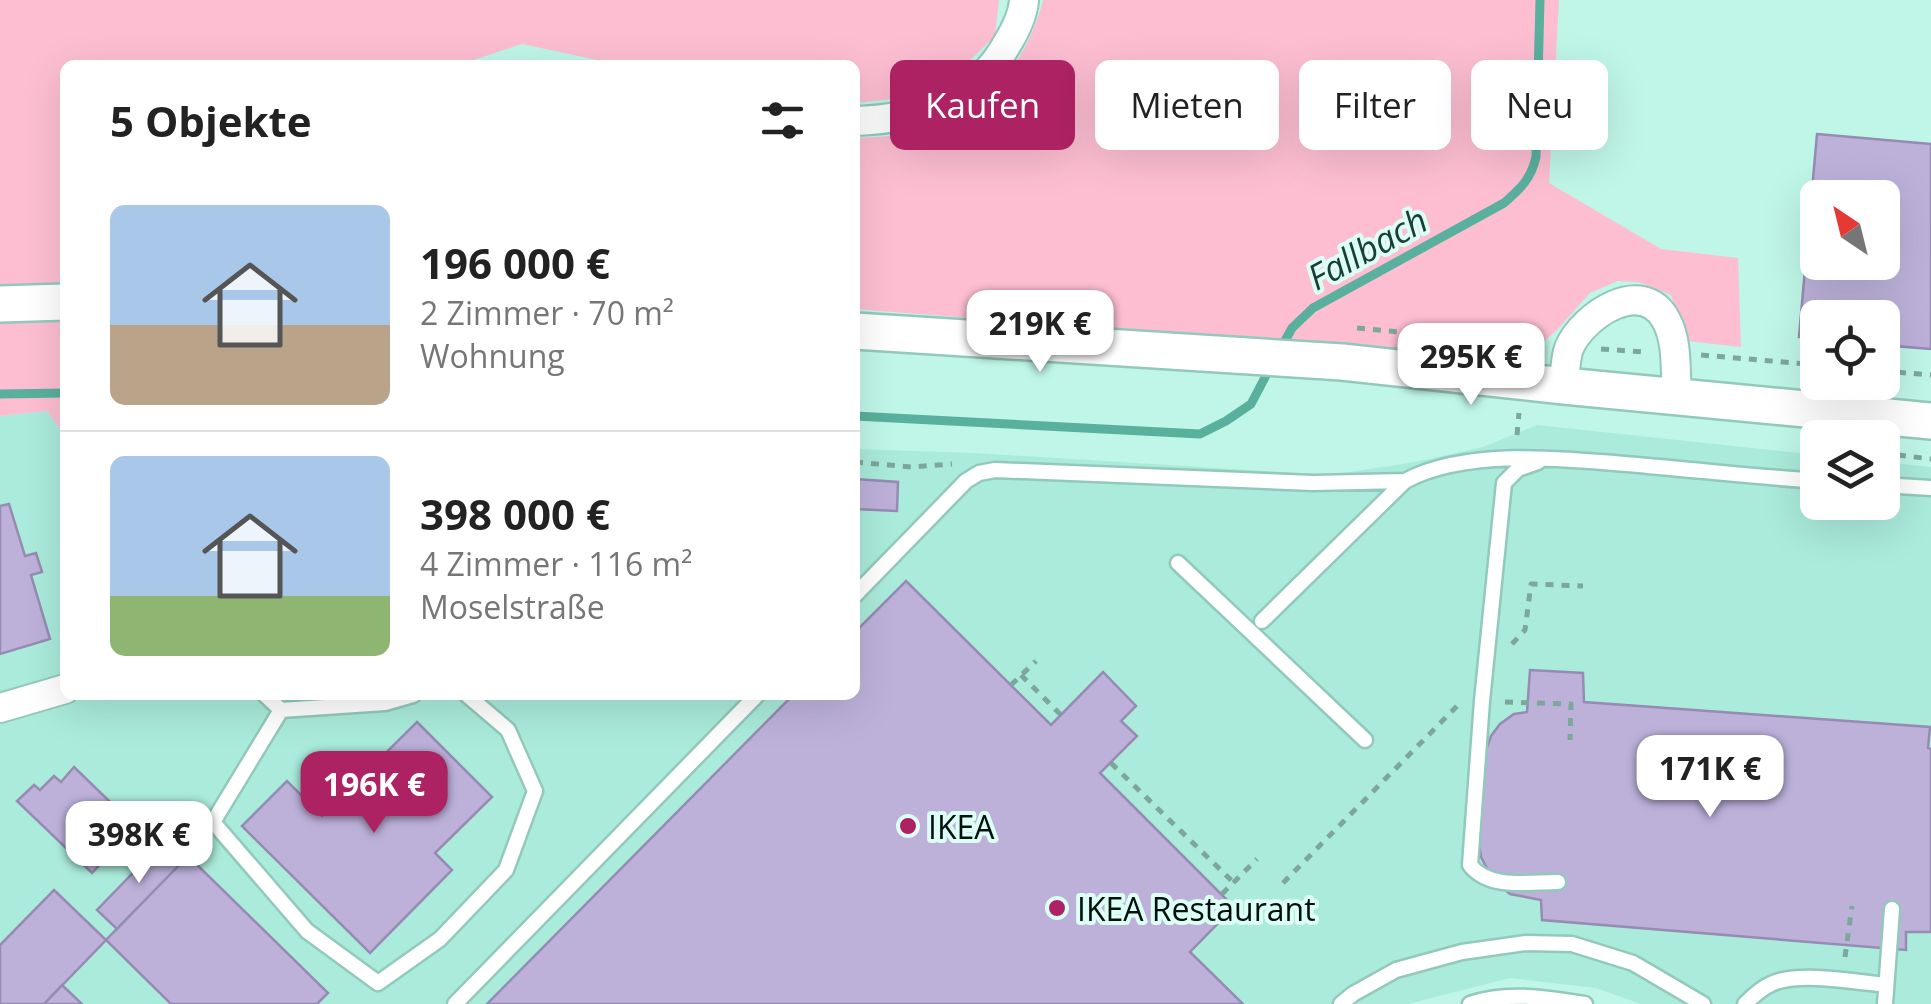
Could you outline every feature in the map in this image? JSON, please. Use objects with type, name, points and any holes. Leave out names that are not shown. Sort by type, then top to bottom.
[{"type":"street","points":[[860,120],[912,115],[949,100],[975,83],[998,61],[1012,36],[1024,0]]},
{"type":"street","points":[[1564,386],[1570,348],[1590,319],[1621,301],[1638,301],[1656,307],[1666,319],[1673,340],[1677,396]]},
{"type":"street","points":[[0,304],[60,302]]},
{"type":"street","points":[[860,331],[1342,362],[1931,421]]},
{"type":"street","points":[[0,708],[60,691]]},
{"type":"lane","points":[[1262,621],[1405,481],[1417,474],[1515,458],[1800,479]]},
{"type":"lane","points":[[1558,882],[1494,882],[1476,874],[1470,865],[1504,483],[1518,469],[1564,459]]},
{"type":"lane","points":[[860,590],[966,481],[995,470],[1313,484],[1405,481]]},
{"type":"lane","points":[[1900,486],[1931,488]]},
{"type":"lane","points":[[1178,563],[1365,740]]},
{"type":"lane","points":[[270,700],[281,710],[396,700]]},
{"type":"lane","points":[[281,710],[213,822],[307,932],[378,983],[440,939],[506,870],[535,791],[508,730],[473,700]]},
{"type":"lane","points":[[456,1004],[752,700]]},
{"type":"lane","points":[[1884,1004],[1892,909]]},
{"type":"lane","points":[[1341,1004],[1396,970],[1462,952],[1526,943],[1572,944],[1633,963],[1702,1004]]},
{"type":"lane","points":[[1745,1004],[1772,983],[1801,978],[1886,985]]},
{"type":"lane","points":[[1470,1004],[1483,999],[1548,998],[1585,1004]]},
{"type":"path","points":[[1900,372],[1931,375]]},
{"type":"path","points":[[1900,456],[1931,459]]},
{"type":"path","points":[[860,462],[911,467],[950,463],[979,474]]},
{"type":"path","points":[[1011,685],[1036,661]]},
{"type":"path","points":[[1020,675],[1061,715]]},
{"type":"path","points":[[1284,883],[1463,700],[1571,704],[1570,740]]},
{"type":"path","points":[[1110,763],[1233,882]]},
{"type":"path","points":[[1222,894],[1258,858]]},
{"type":"shaded area","points":[[0,0],[999,0],[995,36],[970,60],[890,60],[890,99],[860,102],[860,60],[597,60],[522,44],[473,60],[60,60],[60,285],[0,287]]},
{"type":"shaded area","points":[[1043,0],[1559,0],[1556,60],[1471,60],[1471,150],[1551,150],[1549,183],[1661,249],[1738,258],[1741,347],[1686,341],[1671,295],[1638,282],[1618,281],[1590,293],[1556,331],[1521,361],[860,309],[860,138],[890,136],[890,150],[1075,150],[1075,60],[1017,60]]},
{"type":"shaded area","points":[[60,314],[60,429],[47,411],[0,416],[0,316]]},
{"type":"shaded area","points":[[47,411],[60,429],[60,700],[860,700],[860,449],[1330,475],[1483,447],[1537,425],[1800,453],[1800,520],[1900,520],[1900,464],[1931,467],[1931,1004],[1641,1004],[1596,988],[1510,978],[1408,1004],[0,1004],[0,416]]},
{"type":"building","points":[[1817,134],[1931,144],[1931,349],[1900,346],[1900,300],[1802,300],[1804,280],[1900,280],[1900,180],[1813,180]]},
{"type":"building","points":[[860,479],[898,482],[897,511],[860,509]]},
{"type":"building","points":[[9,504],[25,556],[36,553],[42,572],[31,575],[50,639],[0,654],[0,506]]},
{"type":"building","name":"IKEA","points":[[906,581],[1051,725],[1103,672],[1136,706],[1121,721],[1137,736],[1100,773],[1234,907],[1190,952],[1243,1004],[487,1004],[788,700],[860,700],[860,627]]},
{"type":"building","points":[[1530,670],[1583,673],[1584,702],[1930,727],[1931,932],[1906,932],[1906,950],[1542,920],[1541,900],[1510,894],[1494,881],[1481,857],[1479,844],[1486,750],[1500,724],[1514,714],[1527,712]]},
{"type":"building","points":[[417,722],[492,797],[435,853],[452,870],[370,953],[242,826],[287,781],[322,816]]},
{"type":"building","points":[[74,767],[136,827],[92,873],[17,801],[34,785],[40,790],[54,776],[61,782]]},
{"type":"building","points":[[140,823],[152,834],[130,857],[118,845]]},
{"type":"building","points":[[162,843],[182,862],[117,929],[97,910]]},
{"type":"building","points":[[188,856],[328,993],[317,1004],[171,1004],[106,940]]},
{"type":"building","points":[[54,890],[106,940],[44,1004],[0,1004],[0,945]]},
{"type":"building","points":[[62,985],[82,1004],[44,1004]]},
{"type":"waterway","name":"Fallbach","points":[[1280,350],[1292,328],[1313,308],[1504,203],[1524,183],[1536,157],[1540,0]]},
{"type":"waterway","name":"Fallbach","points":[[860,416],[1200,434],[1251,404],[1270,368]]},
{"type":"waterway","name":"Fallbach","points":[[0,394],[60,393]]},
{"type":"place","name":"IKEA","points":[[908,826]]},
{"type":"place","name":"IKEA Restaurant","points":[[1057,908]]}]
